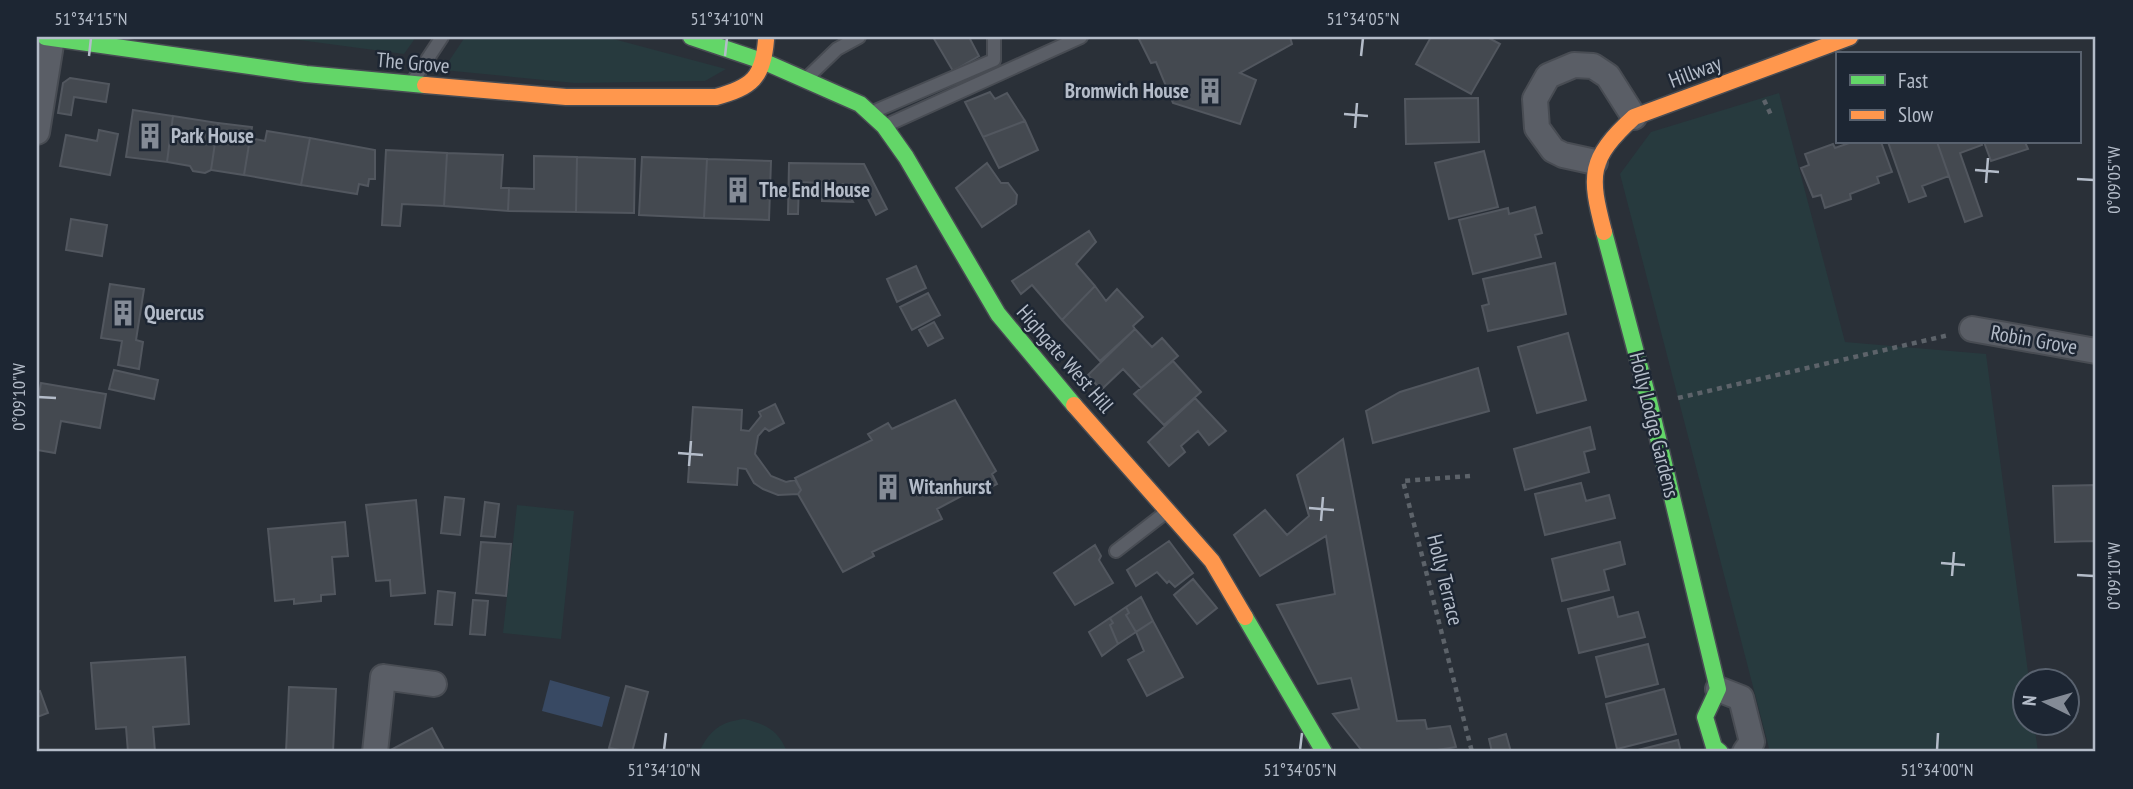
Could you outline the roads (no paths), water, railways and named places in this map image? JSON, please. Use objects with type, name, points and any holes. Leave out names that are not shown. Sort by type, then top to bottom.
[{"type":"street","name":"The Grove","points":[[49,37],[306,74],[566,97],[716,97],[736,92],[754,82],[765,62]]},
{"type":"street","points":[[37,132],[49,37]]},
{"type":"street","name":"Highgate West Hill","points":[[691,37],[765,62],[860,104],[884,126],[906,157],[998,314],[1029,355],[1212,561],[1324,752]]},
{"type":"street","points":[[765,62],[766,37]]},
{"type":"street","name":"Hillway","points":[[1634,117],[1850,37]]},
{"type":"street","points":[[1574,65],[1593,66],[1608,76],[1634,117],[1611,138],[1595,162],[1563,155],[1553,149],[1537,128],[1535,99],[1548,76],[1574,65]]},
{"type":"street","name":"Holly Lodge Gardens","points":[[1595,162],[1593,189],[1650,405],[1718,689]]},
{"type":"street","name":"Robin Grove","points":[[1972,329],[2096,351]]},
{"type":"street","points":[[375,752],[383,677],[434,684]]},
{"type":"street","points":[[1720,752],[1714,747],[1705,717],[1718,689],[1741,698],[1752,742],[1745,752]]},
{"type":"lane","points":[[411,84],[442,37]]},
{"type":"lane","points":[[805,79],[837,49],[859,37]]},
{"type":"lane","points":[[870,113],[994,60],[994,37]]},
{"type":"lane","points":[[884,126],[1081,37]]},
{"type":"lane","points":[[1116,551],[1169,510]]},
{"type":"water","points":[[550,680],[610,697],[602,727],[542,711]]},
{"type":"place","name":"Bromwich House","points":[[1210,91]]},
{"type":"place","name":"Park House","points":[[150,136]]},
{"type":"place","name":"The End House","points":[[738,190]]},
{"type":"place","name":"Quercus","points":[[123,313]]},
{"type":"place","name":"Witanhurst","points":[[888,487]]}]
